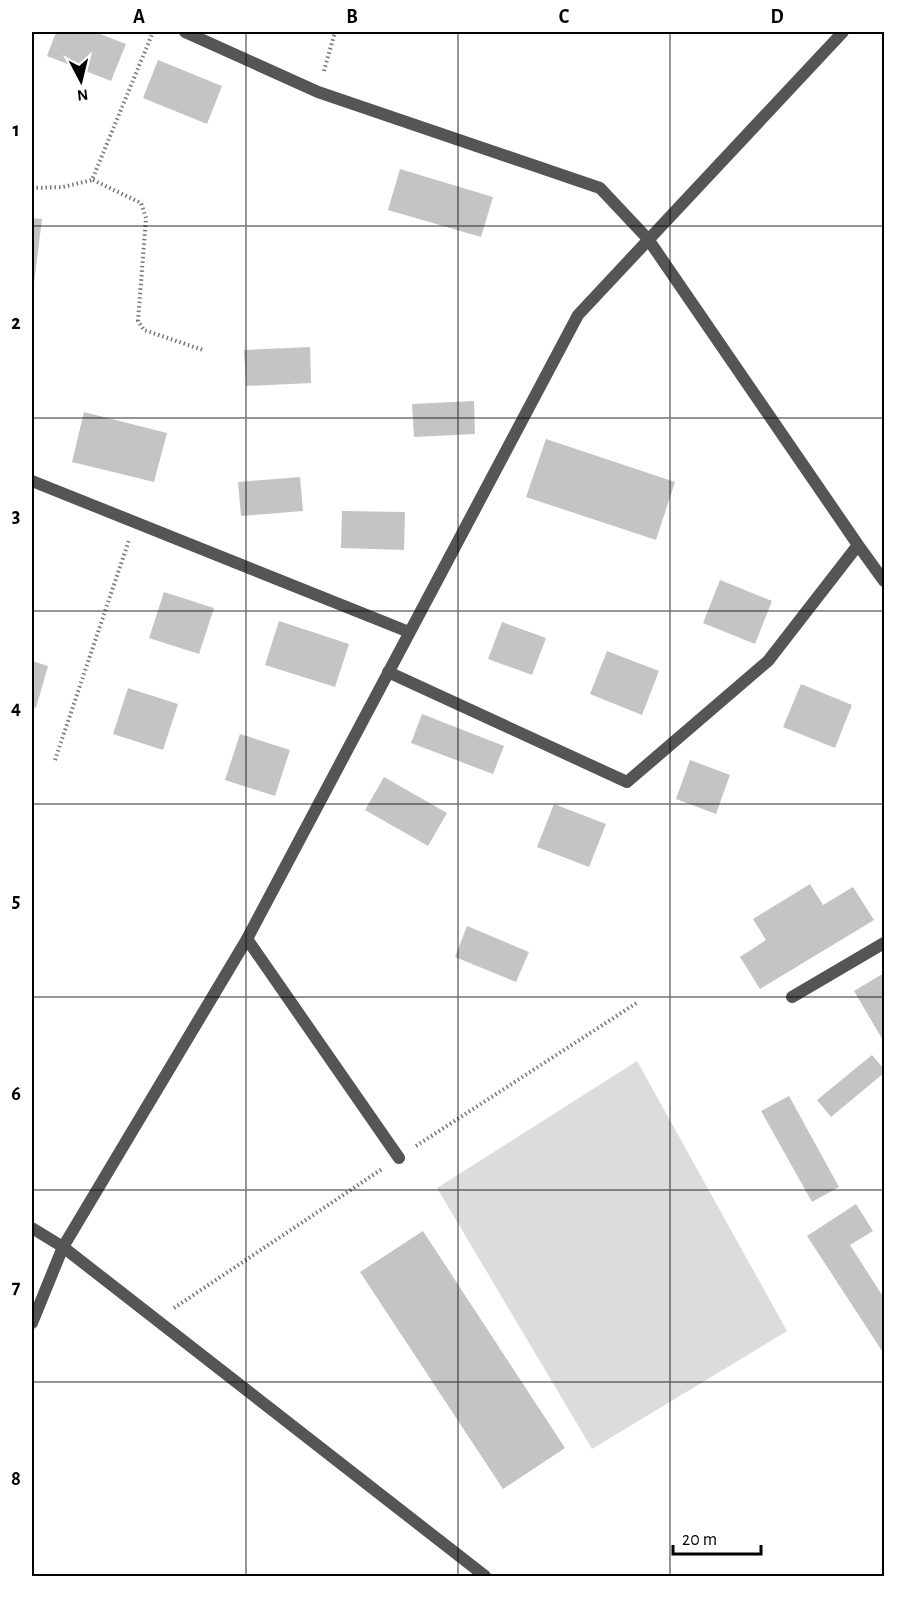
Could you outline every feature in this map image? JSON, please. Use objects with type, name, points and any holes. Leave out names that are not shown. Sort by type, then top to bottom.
[{"type":"street","points":[[185,32],[318,92],[600,188],[648,239],[885,581]]},
{"type":"street","points":[[32,1323],[63,1247],[247,939],[578,315],[843,32]]},
{"type":"street","points":[[32,481],[409,632]]},
{"type":"street","points":[[388,672],[627,782],[768,661],[858,545]]},
{"type":"street","points":[[247,939],[399,1158]]},
{"type":"street","points":[[792,997],[885,943]]},
{"type":"street","points":[[32,1228],[63,1247],[485,1576]]},
{"type":"path","points":[[93,180],[153,32]]},
{"type":"path","points":[[318,92],[335,32]]},
{"type":"path","points":[[32,188],[63,187],[93,180],[141,203],[146,218],[138,321],[144,330],[203,350]]},
{"type":"path","points":[[55,760],[135,523]]},
{"type":"shaded area","points":[[637,1061],[787,1331],[592,1449],[437,1188]]},
{"type":"building","points":[[56,32],[95,32],[126,44],[111,81],[47,56]]},
{"type":"building","points":[[158,60],[222,86],[207,124],[143,98]]},
{"type":"building","points":[[400,169],[493,197],[481,237],[388,210]]},
{"type":"building","points":[[32,218],[42,219],[33,291],[32,291]]},
{"type":"building","points":[[310,347],[311,383],[246,386],[244,350]]},
{"type":"building","points":[[474,401],[475,434],[414,437],[412,404]]},
{"type":"building","points":[[84,412],[167,433],[154,482],[72,462]]},
{"type":"building","points":[[546,439],[675,482],[656,540],[526,497]]},
{"type":"building","points":[[300,477],[303,511],[241,516],[238,482]]},
{"type":"building","points":[[342,511],[405,512],[404,550],[341,548]]},
{"type":"building","points":[[720,580],[772,601],[755,644],[703,623]]},
{"type":"building","points":[[164,592],[214,608],[199,654],[149,638]]},
{"type":"building","points":[[279,621],[349,644],[335,687],[265,665]]},
{"type":"building","points":[[502,622],[546,638],[532,675],[488,659]]},
{"type":"building","points":[[607,651],[659,671],[642,715],[590,694]]},
{"type":"building","points":[[32,661],[48,666],[36,708],[32,706]]},
{"type":"building","points":[[801,684],[852,705],[835,748],[783,727]]},
{"type":"building","points":[[128,688],[178,704],[163,750],[113,734]]},
{"type":"building","points":[[422,714],[504,746],[493,774],[411,743]]},
{"type":"building","points":[[240,734],[290,750],[275,796],[225,780]]},
{"type":"building","points":[[690,760],[730,775],[716,814],[676,799]]},
{"type":"building","points":[[384,777],[447,813],[428,846],[365,810]]},
{"type":"building","points":[[554,804],[606,824],[589,867],[537,847]]},
{"type":"building","points":[[810,884],[823,905],[853,887],[874,920],[760,989],[740,957],[766,940],[753,919]]},
{"type":"building","points":[[467,926],[529,952],[516,982],[455,957]]},
{"type":"building","points":[[884,973],[884,1042],[854,991]]},
{"type":"building","points":[[872,1055],[884,1069],[884,1073],[831,1117],[817,1100]]},
{"type":"building","points":[[789,1096],[839,1187],[812,1202],[761,1111]]},
{"type":"building","points":[[856,1204],[873,1231],[850,1245],[884,1298],[884,1354],[807,1236]]},
{"type":"building","points":[[423,1231],[565,1448],[503,1489],[360,1272]]}]
